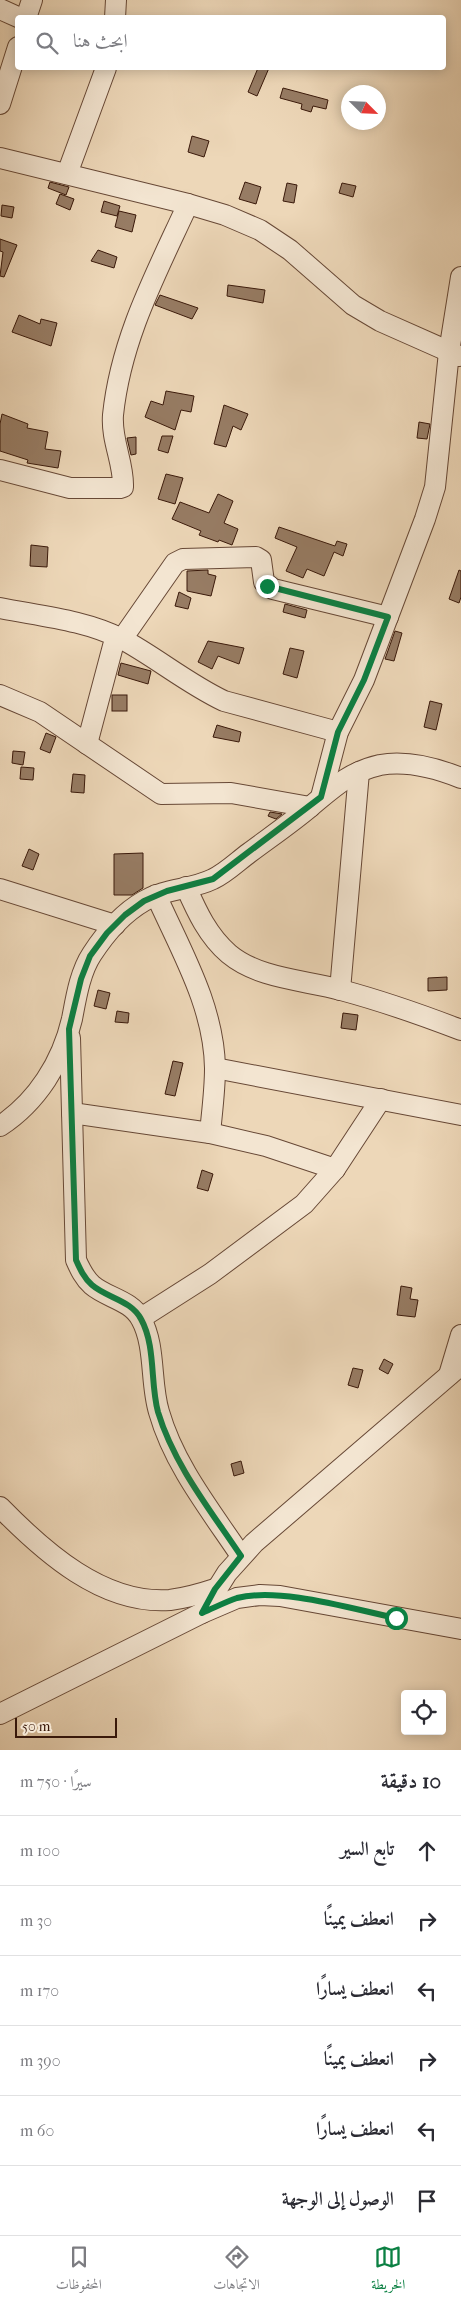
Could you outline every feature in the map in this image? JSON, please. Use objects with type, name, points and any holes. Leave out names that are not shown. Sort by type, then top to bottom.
[{"type":"street","points":[[27,15],[32,0]]},
{"type":"street","points":[[115,15],[116,0]]},
{"type":"street","points":[[0,9],[15,16]]},
{"type":"street","points":[[0,104],[15,56]]},
{"type":"street","points":[[67,174],[105,70]]},
{"type":"street","points":[[0,158],[188,204],[225,215],[260,230],[290,250],[352,306],[380,321],[455,354]]},
{"type":"street","points":[[0,470],[70,488],[120,488],[123,486],[113,438],[113,417],[121,364],[134,322],[188,204]]},
{"type":"street","points":[[316,802],[338,732],[364,680],[425,519],[435,487],[455,354],[461,277]]},
{"type":"street","points":[[87,744],[113,646],[122,639],[170,567],[183,559],[256,557],[261,560],[264,582],[273,589],[388,617]]},
{"type":"street","points":[[0,608],[70,621],[122,639],[208,694],[224,701],[338,732]]},
{"type":"street","points":[[0,695],[40,712],[161,794],[231,793],[316,802]]},
{"type":"street","points":[[0,1126],[13,1118],[26,1105],[47,1078],[60,1055],[69,1029],[81,979],[90,956],[115,925],[144,901],[156,895],[213,879],[316,802],[347,776],[381,765],[411,764],[436,768],[461,778]]},
{"type":"street","points":[[340,990],[360,772]]},
{"type":"street","points":[[186,887],[200,918],[215,940],[230,955],[252,967],[275,975],[340,990],[416,1013],[461,1030]]},
{"type":"street","points":[[0,890],[115,925]]},
{"type":"street","points":[[156,895],[201,992],[207,1011],[215,1068],[210,1133]]},
{"type":"street","points":[[69,1029],[76,1260],[82,1274],[93,1286],[130,1306],[141,1318],[148,1336],[158,1411],[171,1447],[241,1556]]},
{"type":"street","points":[[215,1068],[461,1115]]},
{"type":"street","points":[[141,1318],[210,1274],[304,1204],[335,1169],[381,1099]]},
{"type":"street","points":[[72,1114],[210,1133],[266,1146],[335,1169]]},
{"type":"street","points":[[202,1613],[215,1589],[241,1556],[455,1370],[461,1335]]},
{"type":"street","points":[[0,1507],[48,1550],[85,1578],[115,1593],[144,1599],[169,1600],[215,1589]]},
{"type":"street","points":[[0,1714],[202,1613],[237,1598],[260,1595],[306,1600],[461,1629]]},
{"type":"building","points":[[257,70],[268,70],[257,96],[248,92]]},
{"type":"building","points":[[283,88],[328,100],[326,109],[313,106],[311,112],[301,109],[302,104],[280,98]]},
{"type":"building","points":[[192,136],[209,141],[204,157],[188,152]]},
{"type":"building","points":[[50,182],[69,187],[66,195],[48,188]]},
{"type":"building","points":[[245,182],[261,187],[256,204],[239,199]]},
{"type":"building","points":[[287,183],[297,185],[294,203],[283,201]]},
{"type":"building","points":[[342,183],[356,186],[353,197],[339,193]]},
{"type":"building","points":[[60,194],[74,199],[70,210],[56,204]]},
{"type":"building","points":[[104,201],[120,206],[117,216],[101,212]]},
{"type":"building","points":[[2,205],[14,207],[12,218],[1,216]]},
{"type":"building","points":[[119,211],[136,215],[132,232],[115,227]]},
{"type":"building","points":[[0,239],[17,245],[4,277],[0,276],[3,252],[0,251]]},
{"type":"building","points":[[98,250],[117,257],[114,268],[91,261]]},
{"type":"building","points":[[228,285],[265,290],[263,303],[227,296]]},
{"type":"building","points":[[160,295],[198,308],[192,319],[155,305]]},
{"type":"building","points":[[19,315],[40,324],[41,319],[57,323],[51,346],[12,332]]},
{"type":"building","points":[[166,391],[194,396],[191,412],[181,410],[175,430],[145,417],[151,401],[163,405]]},
{"type":"building","points":[[224,405],[248,414],[241,430],[233,426],[226,447],[214,444]]},
{"type":"building","points":[[2,414],[28,424],[27,428],[48,432],[45,449],[61,451],[58,468],[27,463],[28,460],[0,451]]},
{"type":"building","points":[[419,422],[430,424],[427,439],[417,438]]},
{"type":"building","points":[[162,436],[173,436],[168,453],[158,450]]},
{"type":"building","points":[[136,437],[136,454],[131,455],[127,438]]},
{"type":"building","points":[[166,474],[183,478],[175,504],[158,499]]},
{"type":"building","points":[[218,494],[233,501],[224,523],[238,529],[232,545],[199,535],[201,531],[172,519],[180,502],[209,513]]},
{"type":"building","points":[[279,527],[335,546],[337,541],[347,544],[343,556],[334,552],[324,576],[307,569],[303,578],[286,571],[297,547],[275,538]]},
{"type":"building","points":[[31,545],[48,547],[47,567],[30,566]]},
{"type":"building","points":[[208,570],[208,574],[216,576],[211,596],[187,591],[187,571]]},
{"type":"building","points":[[459,570],[461,571],[461,597],[459,603],[449,599]]},
{"type":"building","points":[[179,592],[191,598],[188,609],[175,606]]},
{"type":"building","points":[[285,604],[307,610],[305,618],[283,612]]},
{"type":"building","points":[[395,631],[402,633],[394,661],[385,659]]},
{"type":"building","points":[[208,641],[244,648],[239,664],[218,656],[212,669],[198,662]]},
{"type":"building","points":[[290,648],[304,651],[297,678],[283,674]]},
{"type":"building","points":[[121,663],[151,671],[148,684],[118,675]]},
{"type":"building","points":[[112,695],[127,695],[127,711],[112,711]]},
{"type":"building","points":[[430,701],[442,704],[436,730],[424,727]]},
{"type":"building","points":[[217,725],[241,732],[239,742],[213,737]]},
{"type":"building","points":[[46,733],[56,737],[50,753],[40,749]]},
{"type":"building","points":[[13,751],[25,752],[23,765],[12,763]]},
{"type":"building","points":[[21,767],[34,768],[33,780],[20,779]]},
{"type":"building","points":[[73,774],[85,775],[84,793],[71,792]]},
{"type":"building","points":[[270,812],[282,814],[276,819],[268,816]]},
{"type":"building","points":[[29,849],[39,854],[33,870],[22,866]]},
{"type":"building","points":[[143,853],[143,888],[132,895],[114,895],[114,854]]},
{"type":"building","points":[[447,977],[447,990],[428,991],[428,978]]},
{"type":"building","points":[[98,990],[110,993],[106,1009],[94,1006]]},
{"type":"building","points":[[117,1011],[129,1013],[128,1023],[115,1022]]},
{"type":"building","points":[[343,1013],[358,1015],[356,1030],[341,1028]]},
{"type":"building","points":[[173,1061],[183,1063],[175,1096],[165,1094]]},
{"type":"building","points":[[202,1170],[213,1174],[208,1191],[197,1188]]},
{"type":"building","points":[[401,1286],[412,1288],[410,1299],[418,1300],[415,1317],[397,1315]]},
{"type":"building","points":[[384,1359],[393,1364],[388,1374],[379,1369]]},
{"type":"building","points":[[353,1368],[363,1370],[358,1388],[348,1385]]},
{"type":"building","points":[[241,1461],[244,1473],[234,1476],[231,1464]]},
{"type":"route","points":[[267,586],[388,617],[364,680],[338,732],[321,797],[213,879],[167,891],[144,901],[125,915],[107,933],[90,956],[81,979],[69,1029],[76,1260],[82,1274],[93,1286],[130,1306],[141,1318],[148,1336],[158,1411],[171,1447],[241,1556],[215,1589],[202,1613],[237,1598],[260,1595],[306,1600],[396,1618]]}]
